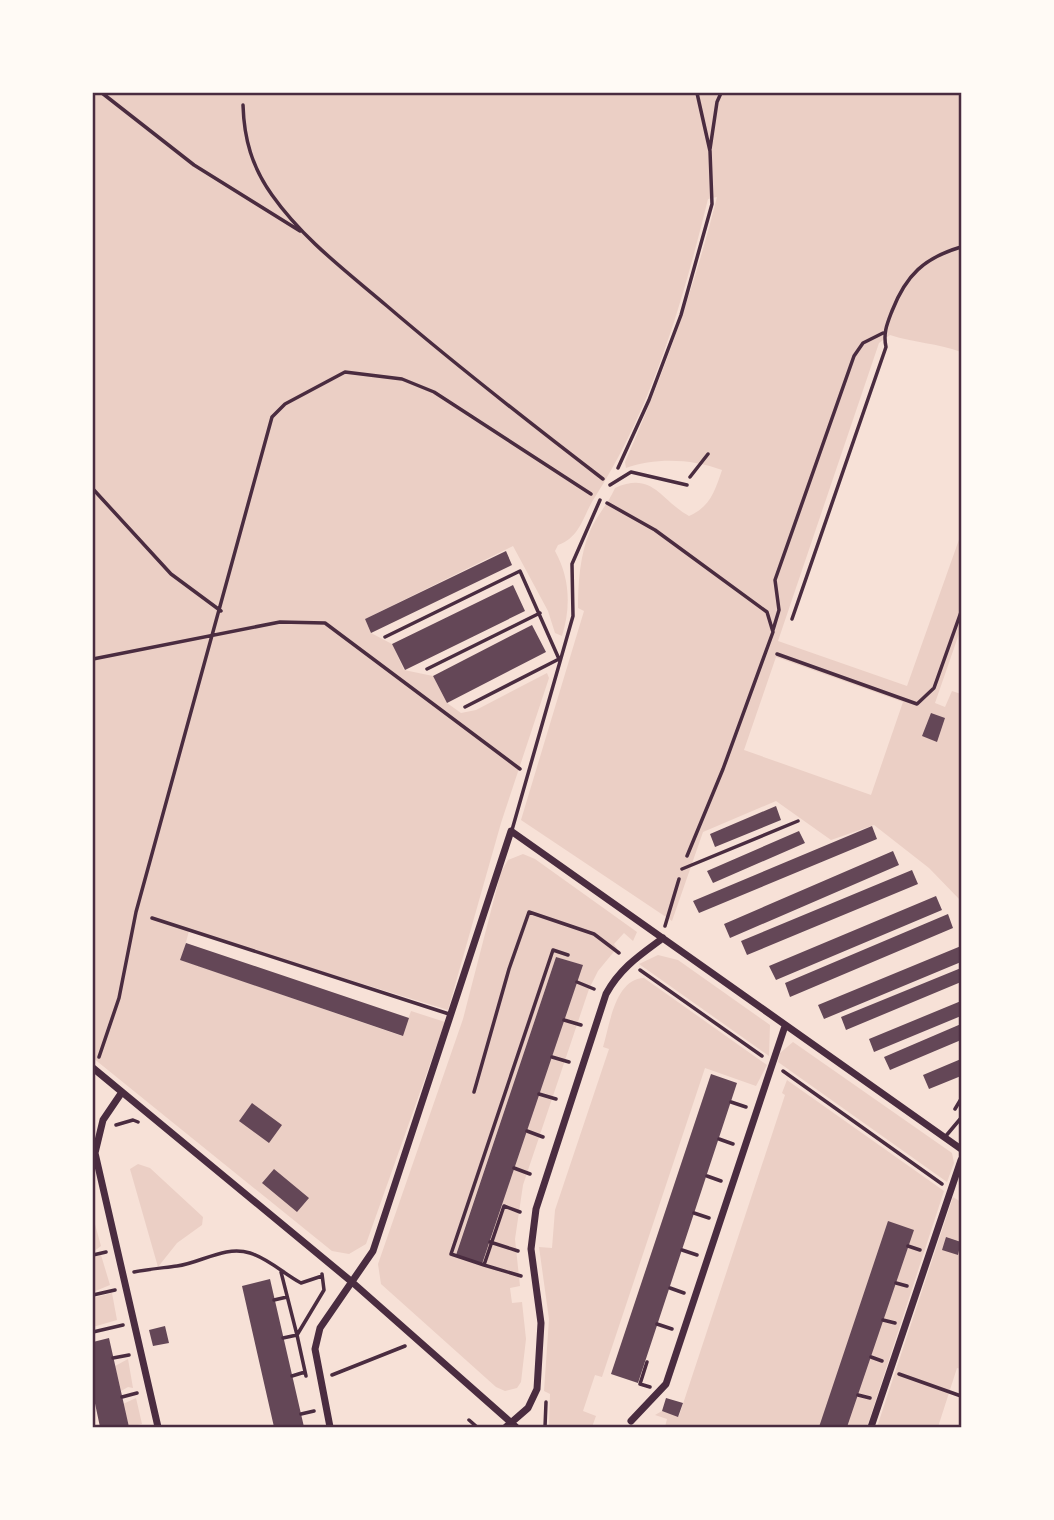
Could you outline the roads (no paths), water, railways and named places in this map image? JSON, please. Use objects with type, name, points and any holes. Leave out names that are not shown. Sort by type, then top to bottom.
[{"type":"street","points":[[330,1427],[315,1349],[320,1328],[373,1251],[511,831],[961,1149]]},
{"type":"street","points":[[94,1069],[352,1282],[511,1426],[528,1408],[537,1390],[541,1323],[531,1248],[536,1209],[606,994],[615,977],[630,962],[663,938]]},
{"type":"street","points":[[631,1421],[666,1384],[785,1026]]},
{"type":"street","points":[[122,1092],[103,1119],[95,1153],[158,1427]]},
{"type":"street","points":[[871,1427],[961,1160]]},
{"type":"lane","points":[[610,485],[631,472],[687,485]]},
{"type":"lane","points":[[511,831],[573,616],[572,564],[600,500]]},
{"type":"lane","points":[[384,637],[520,571],[559,659]]},
{"type":"lane","points":[[427,669],[540,613]]},
{"type":"lane","points":[[465,707],[559,659]]},
{"type":"lane","points":[[682,869],[798,821]]},
{"type":"lane","points":[[152,918],[451,1014]]},
{"type":"lane","points":[[945,1137],[961,1118]]}]
